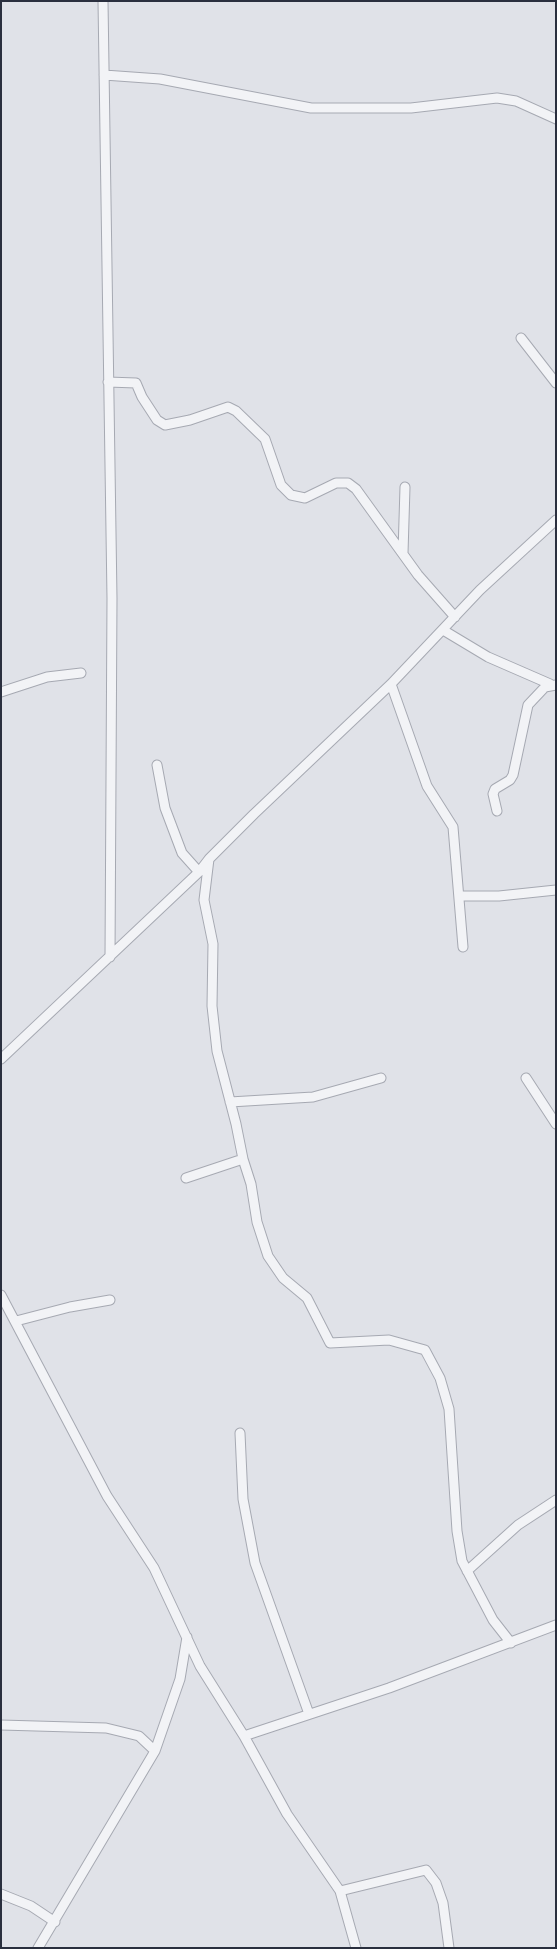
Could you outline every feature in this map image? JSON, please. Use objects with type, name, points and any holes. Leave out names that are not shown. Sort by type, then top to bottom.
[{"type":"street","points":[[103,1],[112,598],[110,957]]},
{"type":"street","points":[[104,75],[160,79],[311,108],[411,108],[497,98],[516,100],[556,119]]},
{"type":"street","points":[[521,338],[556,384]]},
{"type":"street","points":[[108,382],[136,383],[142,397],[157,420],[165,425],[190,420],[228,407],[236,411],[265,439],[281,484],[291,495],[305,498],[336,483],[348,483],[356,490],[418,575],[455,617]]},
{"type":"street","points":[[403,553],[405,487]]},
{"type":"street","points":[[1,1059],[199,872],[209,859],[391,684],[480,590],[556,520]]},
{"type":"street","points":[[443,630],[488,657],[553,685],[528,705],[513,775],[510,780],[495,789],[493,794],[496,811]]},
{"type":"street","points":[[1,692],[48,677],[81,673]]},
{"type":"street","points":[[391,684],[428,786],[453,827],[462,947]]},
{"type":"street","points":[[157,765],[165,808],[182,852],[199,872]]},
{"type":"street","points":[[209,859],[204,900],[213,944],[212,1006],[217,1051],[242,1159],[251,1184],[257,1222],[268,1256],[283,1278],[307,1298],[330,1343],[389,1340],[421,1348],[431,1359],[449,1409],[457,1531],[462,1562],[493,1620],[511,1643]]},
{"type":"street","points":[[459,896],[499,896],[556,890]]},
{"type":"street","points":[[230,1102],[313,1097],[381,1078]]},
{"type":"street","points":[[526,1078],[556,1124]]},
{"type":"street","points":[[186,1178],[242,1159]]},
{"type":"street","points":[[1,1295],[107,1496],[154,1568],[200,1666],[244,1736],[286,1814],[340,1891],[356,1948]]},
{"type":"street","points":[[16,1321],[70,1307],[110,1300]]},
{"type":"street","points":[[240,1433],[243,1499],[255,1563],[309,1714]]},
{"type":"street","points":[[468,1571],[518,1525],[556,1500]]},
{"type":"street","points":[[244,1736],[389,1688],[556,1625]]},
{"type":"street","points":[[38,1948],[155,1751],[180,1678],[187,1637]]},
{"type":"street","points":[[1,1726],[106,1728],[139,1736],[155,1751]]},
{"type":"street","points":[[340,1891],[426,1870],[436,1883],[443,1903],[449,1948]]},
{"type":"street","points":[[1,1894],[32,1906],[54,1922]]}]
